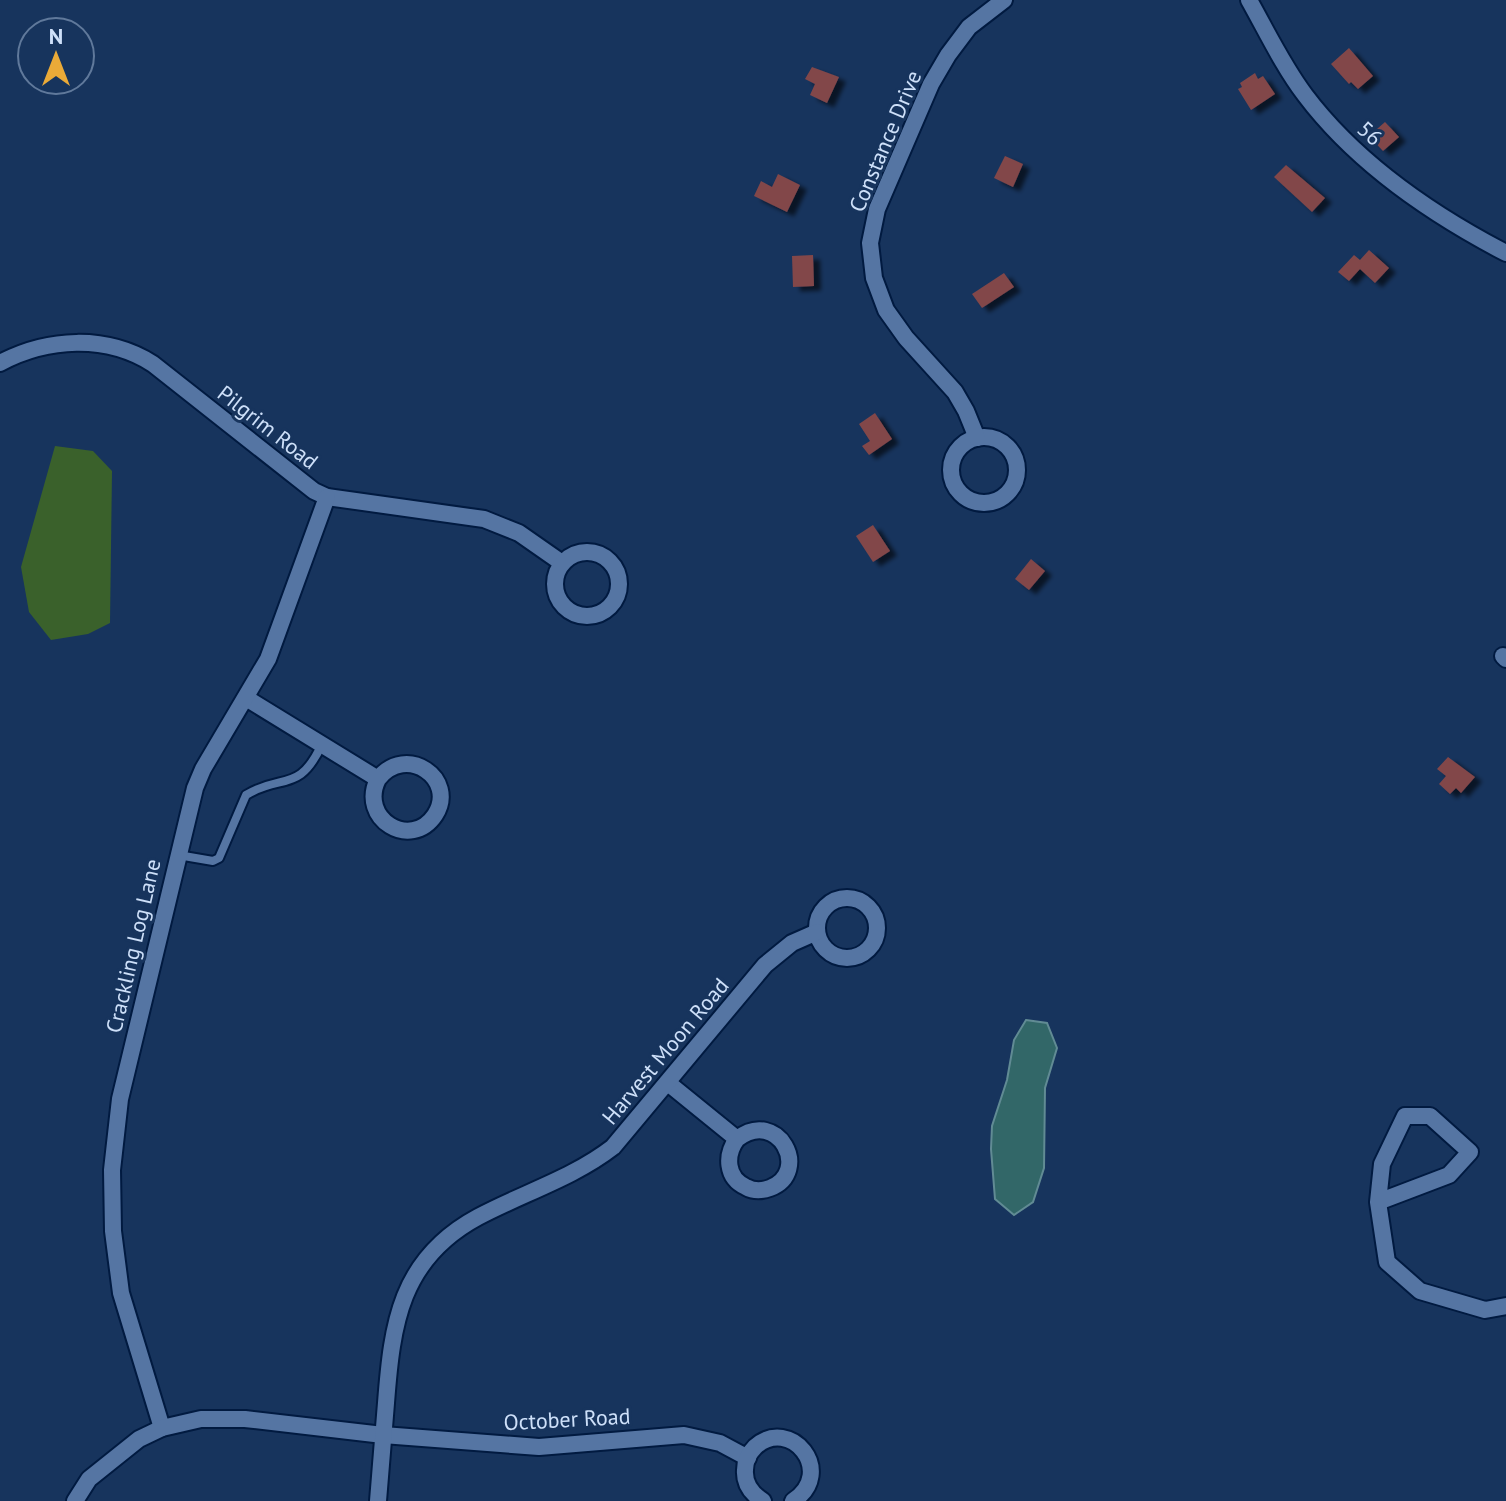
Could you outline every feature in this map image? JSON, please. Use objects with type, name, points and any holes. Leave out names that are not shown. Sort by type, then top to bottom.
[{"type":"street","name":"Constance Drive","points":[[977,438],[955,392],[906,338],[886,310],[874,278],[870,243],[877,209],[931,84],[969,27],[1004,0]]},
{"type":"street","name":"56","points":[[1249,0],[1295,82],[1351,146],[1417,200],[1459,229],[1506,253]]},
{"type":"street","name":"Pilgrim Road","points":[[0,363],[38,347],[70,342],[102,345],[133,353],[153,364],[302,483],[327,497],[484,519],[519,533],[562,563]]},
{"type":"street","points":[[977,438],[998,440],[1009,449],[1016,461],[1017,476],[1011,489],[994,502],[980,503],[966,498],[956,489],[951,475],[954,454],[964,444],[977,438]]},
{"type":"street","name":"Crackling Log Lane","points":[[162,1428],[121,1293],[113,1231],[112,1170],[120,1099],[189,806],[203,769],[268,659],[327,497]]},
{"type":"street","points":[[586,552],[599,554],[610,562],[617,573],[619,586],[612,605],[601,613],[588,616],[575,614],[563,606],[556,595],[555,582],[562,563],[573,555],[586,552]]},
{"type":"street","points":[[246,698],[378,779]]},
{"type":"street","points":[[400,764],[413,764],[426,769],[435,779],[440,792],[439,805],[433,817],[423,826],[410,830],[396,829],[384,822],[374,805],[373,791],[378,779],[388,769],[400,764]]},
{"type":"street","name":"Harvest Moon Road","points":[[378,1501],[390,1348],[396,1318],[407,1290],[423,1264],[443,1241],[468,1223],[599,1158],[627,1133],[773,957],[792,943],[817,932]]},
{"type":"street","points":[[668,1083],[737,1139]]},
{"type":"street","points":[[1378,1202],[1449,1175],[1470,1152],[1430,1116],[1405,1116],[1382,1164],[1378,1202],[1387,1262],[1420,1291],[1485,1310],[1506,1306]]},
{"type":"street","name":"October Road","points":[[75,1501],[89,1479],[139,1439],[183,1422],[222,1418],[539,1447],[684,1435],[720,1443],[748,1458]]},
{"type":"street","points":[[763,1501],[746,1482],[745,1470],[756,1446],[776,1438],[790,1440],[802,1448],[810,1460],[811,1475],[807,1488],[793,1501]]},
{"type":"lane","points":[[178,855],[213,861],[219,858],[246,795],[254,790],[293,781],[313,764],[322,744]]},
{"type":"green space","points":[[55,446],[93,451],[112,471],[110,623],[88,634],[51,640],[29,612],[21,567]]},
{"type":"shaded area","points":[[1026,1020],[1047,1023],[1057,1048],[1045,1088],[1044,1168],[1033,1202],[1014,1215],[995,1199],[992,1126],[1007,1080],[1014,1040]]},
{"type":"building","points":[[1349,48],[1373,76],[1358,89],[1351,82],[1349,84],[1331,64]]},
{"type":"building","points":[[812,67],[839,77],[827,103],[810,95],[815,84],[805,79]]},
{"type":"building","points":[[1255,73],[1258,79],[1263,76],[1275,94],[1251,110],[1238,89],[1242,87],[1240,83]]},
{"type":"building","points":[[1385,122],[1399,137],[1383,151],[1369,136]]},
{"type":"building","points":[[1005,156],[1023,164],[1013,187],[994,178]]},
{"type":"building","points":[[1286,165],[1325,198],[1312,212],[1274,177]]},
{"type":"building","points":[[778,174],[800,185],[787,212],[754,196],[761,181],[772,187]]},
{"type":"building","points":[[1369,250],[1389,268],[1375,283],[1360,269],[1349,281],[1338,272],[1354,255],[1360,260]]},
{"type":"building","points":[[813,255],[814,286],[793,287],[792,256]]},
{"type":"building","points":[[1004,273],[1014,287],[982,308],[972,294]]},
{"type":"building","points":[[875,413],[892,439],[869,455],[862,446],[870,441],[859,424]]},
{"type":"building","points":[[873,525],[890,551],[873,562],[856,536]]},
{"type":"building","points":[[1031,559],[1045,571],[1029,590],[1015,579]]},
{"type":"building","points":[[1448,757],[1475,777],[1461,793],[1456,788],[1450,794],[1439,784],[1446,776],[1437,769]]}]
